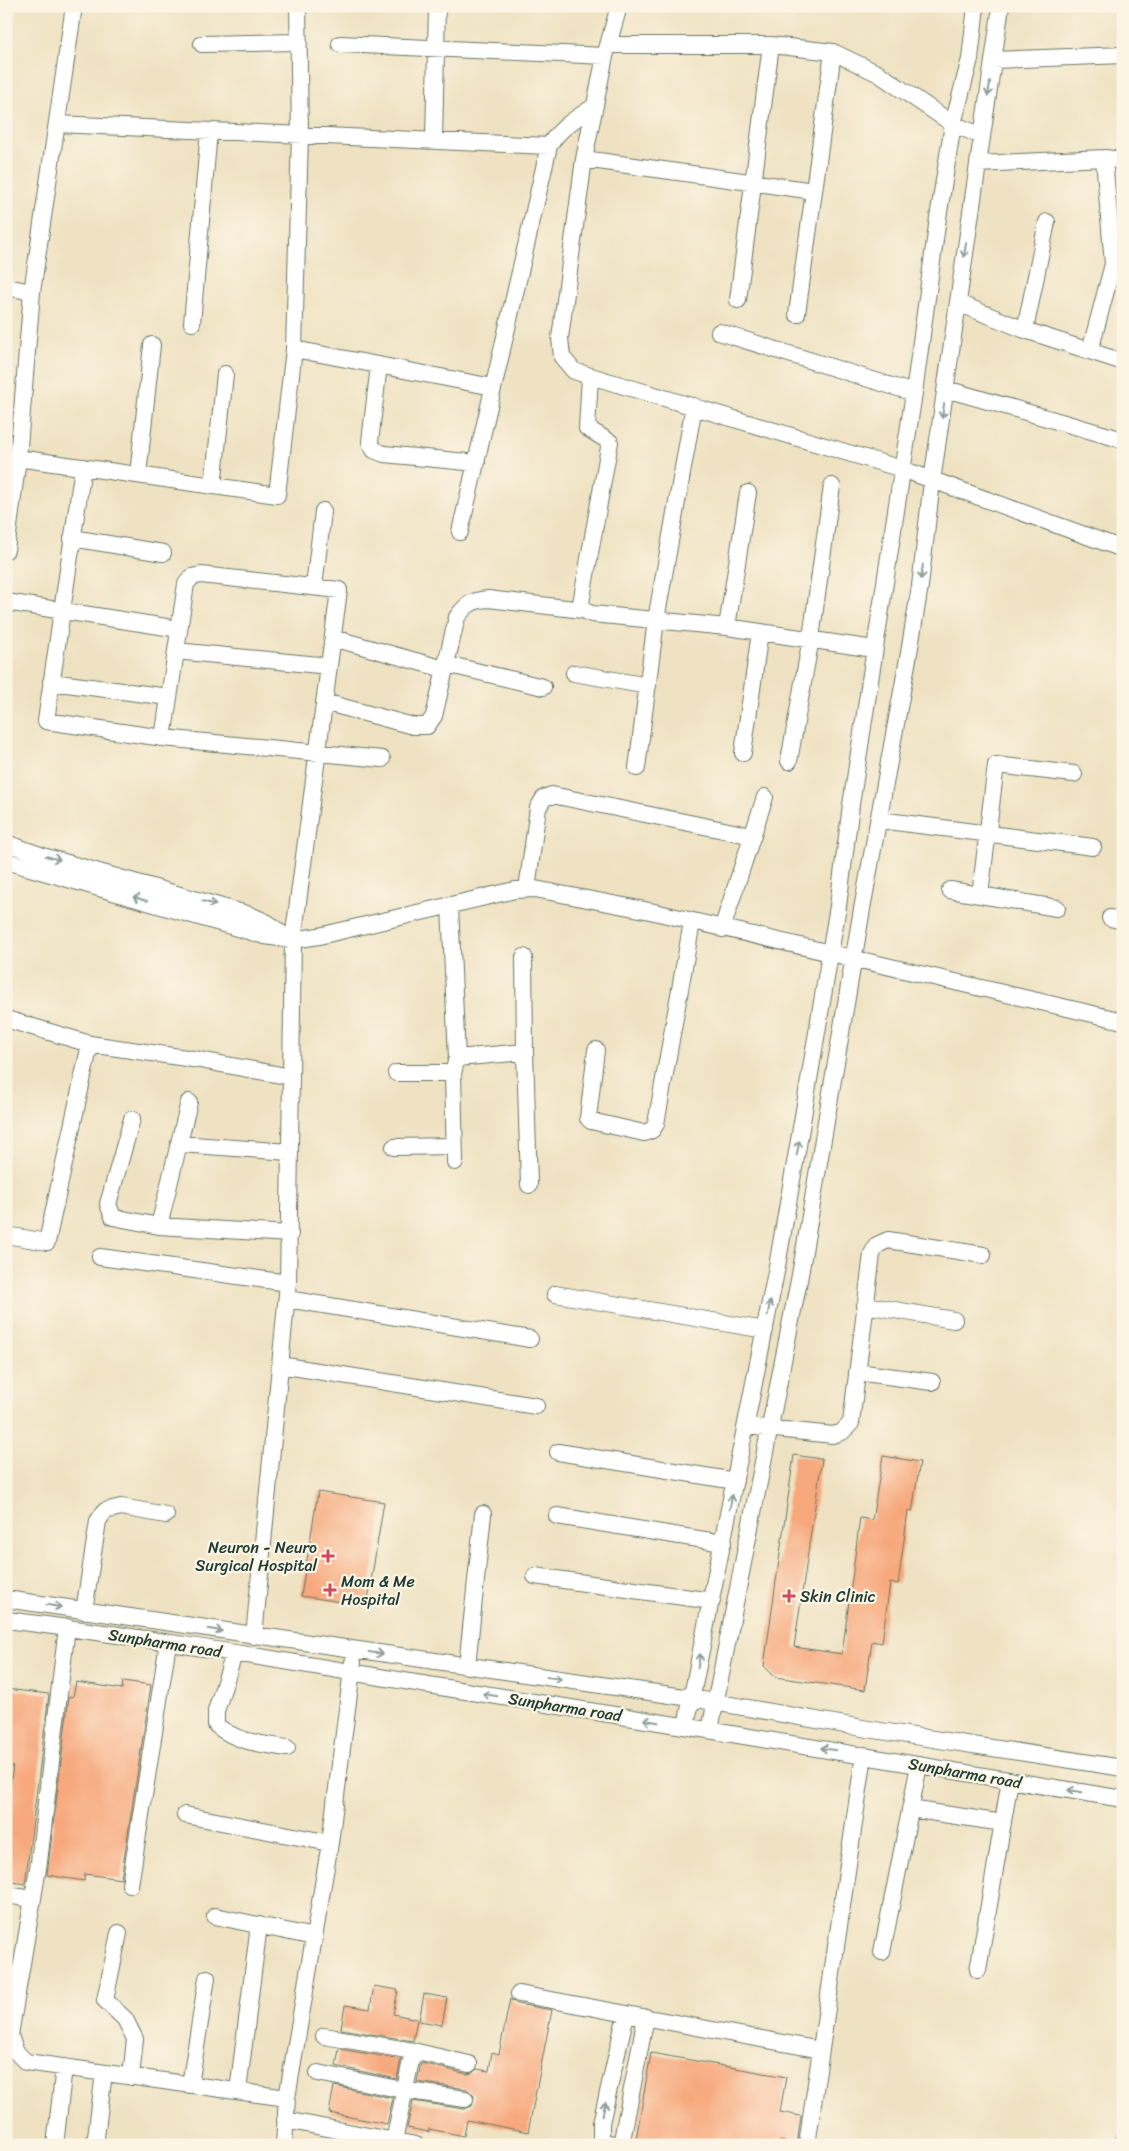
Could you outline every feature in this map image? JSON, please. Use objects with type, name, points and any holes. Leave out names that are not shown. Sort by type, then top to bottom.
[{"type":"street","points":[[6,550],[18,458],[32,292],[74,6]]},
{"type":"street","points":[[18,458],[277,495],[294,349],[300,135],[298,6]]},
{"type":"street","points":[[434,140],[438,6]]},
{"type":"street","points":[[618,6],[584,159],[560,338],[562,357],[574,371],[902,469],[1123,549]]},
{"type":"street","points":[[686,1726],[765,1330],[800,1140],[914,394],[938,218],[953,124],[970,59],[976,6]]},
{"type":"street","points":[[710,1730],[804,1256],[854,958],[920,586],[932,481],[1001,6]]},
{"type":"street","points":[[202,44],[299,42]]},
{"type":"street","points":[[340,44],[436,50],[607,51],[771,45],[833,52],[879,74],[953,124],[982,136]]},
{"type":"street","points":[[738,300],[771,45]]},
{"type":"street","points":[[797,314],[833,52]]},
{"type":"street","points":[[994,60],[1123,55]]},
{"type":"street","points":[[460,532],[549,146],[556,134],[564,126],[595,106]]},
{"type":"street","points":[[57,124],[549,146]]},
{"type":"street","points":[[192,323],[209,131]]},
{"type":"street","points":[[978,164],[1104,158],[1123,160]]},
{"type":"street","points":[[1090,351],[1113,264],[1104,158]]},
{"type":"street","points":[[584,159],[814,190]]},
{"type":"street","points":[[1025,330],[1047,222]]},
{"type":"street","points":[[6,287],[32,292]]},
{"type":"street","points":[[958,303],[1025,330],[1123,362]]},
{"type":"street","points":[[719,332],[914,394]]},
{"type":"street","points":[[138,475],[152,345]]},
{"type":"street","points":[[294,349],[493,387]]},
{"type":"street","points":[[379,365],[370,442],[374,450],[384,454],[477,463]]},
{"type":"street","points":[[213,486],[225,374]]},
{"type":"street","points":[[583,610],[581,603],[610,442],[588,428],[590,376]]},
{"type":"street","points":[[946,389],[1123,440]]},
{"type":"street","points":[[637,768],[656,620],[694,406]]},
{"type":"street","points":[[83,467],[46,721],[163,738],[382,759]]},
{"type":"street","points":[[789,761],[811,638],[832,486]]},
{"type":"street","points":[[727,626],[748,493]]},
{"type":"street","points":[[314,587],[323,511]]},
{"type":"street","points":[[72,538],[163,553]]},
{"type":"street","points":[[163,738],[186,584],[192,577],[201,575],[339,590],[318,752],[290,940],[290,1234],[287,1291],[254,1636]]},
{"type":"street","points":[[324,702],[413,726],[427,726],[434,716],[457,618],[466,605],[476,600],[488,598],[583,610],[592,614],[727,626],[874,649]]},
{"type":"street","points":[[6,602],[179,628]]},
{"type":"street","points":[[743,753],[760,632]]},
{"type":"street","points":[[333,638],[445,667],[543,687]]},
{"type":"street","points":[[176,652],[329,666]]},
{"type":"street","points":[[574,674],[648,686]]},
{"type":"street","points":[[52,682],[169,697]]},
{"type":"street","points":[[980,895],[996,765],[1074,774]]},
{"type":"street","points":[[527,889],[538,808],[544,798],[552,795],[753,836]]},
{"type":"street","points":[[722,929],[765,798]]},
{"type":"street","points":[[879,820],[1093,847]]},
{"type":"street","points":[[6,843],[250,915],[268,922],[290,940]]},
{"type":"street","points":[[6,861],[144,900],[226,926],[290,940],[319,936],[515,890],[527,889],[586,898],[1123,1021]]},
{"type":"street","points":[[950,890],[1057,908]]},
{"type":"street","points":[[394,1147],[455,1154],[455,1066],[450,906]]},
{"type":"street","points":[[596,1050],[588,1118],[591,1121],[644,1133],[652,1130],[656,1124],[692,922]]},
{"type":"street","points":[[524,957],[529,1185]]},
{"type":"street","points":[[6,1019],[90,1044],[200,1060],[291,1077]]},
{"type":"street","points":[[6,1235],[47,1242],[90,1044]]},
{"type":"street","points":[[396,1073],[455,1066],[525,1052]]},
{"type":"street","points":[[159,1226],[189,1102]]},
{"type":"street","points":[[132,1119],[108,1204],[113,1217],[159,1226],[290,1234]]},
{"type":"street","points":[[180,1144],[289,1152]]},
{"type":"street","points":[[746,1426],[832,1436],[842,1432],[850,1423],[872,1254],[877,1244],[888,1240],[983,1256]]},
{"type":"street","points":[[100,1257],[287,1291],[530,1339]]},
{"type":"street","points":[[556,1294],[765,1330]]},
{"type":"street","points":[[865,1305],[954,1320]]},
{"type":"street","points":[[280,1365],[536,1406]]},
{"type":"street","points":[[857,1372],[932,1382]]},
{"type":"street","points":[[558,1452],[735,1480]]},
{"type":"street","points":[[84,1611],[98,1521],[105,1511],[121,1507],[166,1515]]},
{"type":"street","points":[[467,1666],[483,1514]]},
{"type":"street","points":[[557,1516],[723,1542]]},
{"type":"street","points":[[535,1576],[712,1601]]},
{"type":"street","name":"Sunpharma road","points":[[6,1599],[691,1698],[868,1729],[1123,1768]]},
{"type":"street","name":"Sunpharma road","points":[[6,1620],[67,1627],[352,1672],[864,1755],[1123,1800]]},
{"type":"street","points":[[67,1627],[33,1899],[8,2035],[15,2051],[26,2062],[287,2098]]},
{"type":"street","points":[[130,1885],[168,1643]]},
{"type":"street","points":[[284,2145],[284,2120],[287,2098],[330,1843],[355,1650]]},
{"type":"street","points":[[234,1654],[216,1711],[216,1724],[225,1733],[240,1740],[287,1748]]},
{"type":"street","points":[[807,2145],[864,1755]]},
{"type":"street","points":[[882,1952],[919,1765]]},
{"type":"street","points":[[978,1970],[1010,1780]]},
{"type":"street","points":[[910,1809],[1003,1823]]},
{"type":"street","points":[[185,1815],[330,1843]]},
{"type":"street","points":[[6,1895],[33,1899]]},
{"type":"street","points":[[215,1916],[314,1937]]},
{"type":"street","points":[[238,2091],[259,1925]]},
{"type":"street","points":[[118,1933],[104,2000],[125,2019],[135,2040],[131,2077]]},
{"type":"street","points":[[190,2085],[207,1978]]},
{"type":"street","points":[[519,1994],[821,2050]]},
{"type":"street","points":[[626,2014],[601,2123],[601,2138],[607,2143],[620,2145],[646,2017]]},
{"type":"street","points":[[324,2036],[413,2051],[469,2064]]},
{"type":"street","points":[[394,2140],[403,2090],[413,2051]]},
{"type":"street","points":[[55,2145],[64,2067]]},
{"type":"street","points":[[95,2145],[104,2073]]},
{"type":"street","points":[[318,2073],[403,2090],[465,2099]]},
{"type":"street","points":[[284,2120],[416,2145]]},
{"type":"building","points":[[794,1455],[822,1459],[794,1647],[842,1654],[860,1518],[872,1520],[883,1456],[920,1462],[912,1512],[908,1511],[898,1584],[890,1583],[882,1643],[872,1641],[865,1690],[775,1677],[764,1666]]},
{"type":"building","points":[[318,1492],[384,1502],[367,1606],[301,1596]]},
{"type":"building","points":[[123,1681],[151,1685],[121,1879],[85,1874],[84,1881],[47,1875],[69,1696],[73,1697],[76,1682],[122,1689]]},
{"type":"building","points":[[6,1689],[49,1694],[25,1884],[6,1881],[6,1811],[13,1766],[6,1765]]},
{"type":"building","points":[[374,1986],[398,1990],[393,2014],[417,2019],[413,2041],[341,2029],[345,2005],[370,2009]]},
{"type":"building","points":[[424,1994],[447,1998],[442,2025],[419,2021]]},
{"type":"building","points":[[510,1999],[517,2004],[552,2010],[528,2132],[467,2120],[464,2136],[429,2129],[429,2132],[407,2128],[413,2101],[464,2109],[472,2106],[474,2096],[467,2089],[417,2082],[421,2063],[467,2074],[477,2069],[489,2071],[492,2052],[499,2054]]},
{"type":"building","points":[[339,2049],[401,2059],[397,2079],[336,2066]]},
{"type":"building","points":[[651,2053],[786,2077],[780,2112],[801,2116],[797,2144],[780,2141],[779,2145],[635,2145]]},
{"type":"building","points":[[334,2086],[393,2098],[387,2124],[329,2113]]},
{"type":"place","name":"Neuron - Neuro Surgical Hospital","points":[[328,1556]]},
{"type":"place","name":"Mom & Me Hospital","points":[[330,1590]]},
{"type":"place","name":"Skin Clinic","points":[[789,1596]]}]
